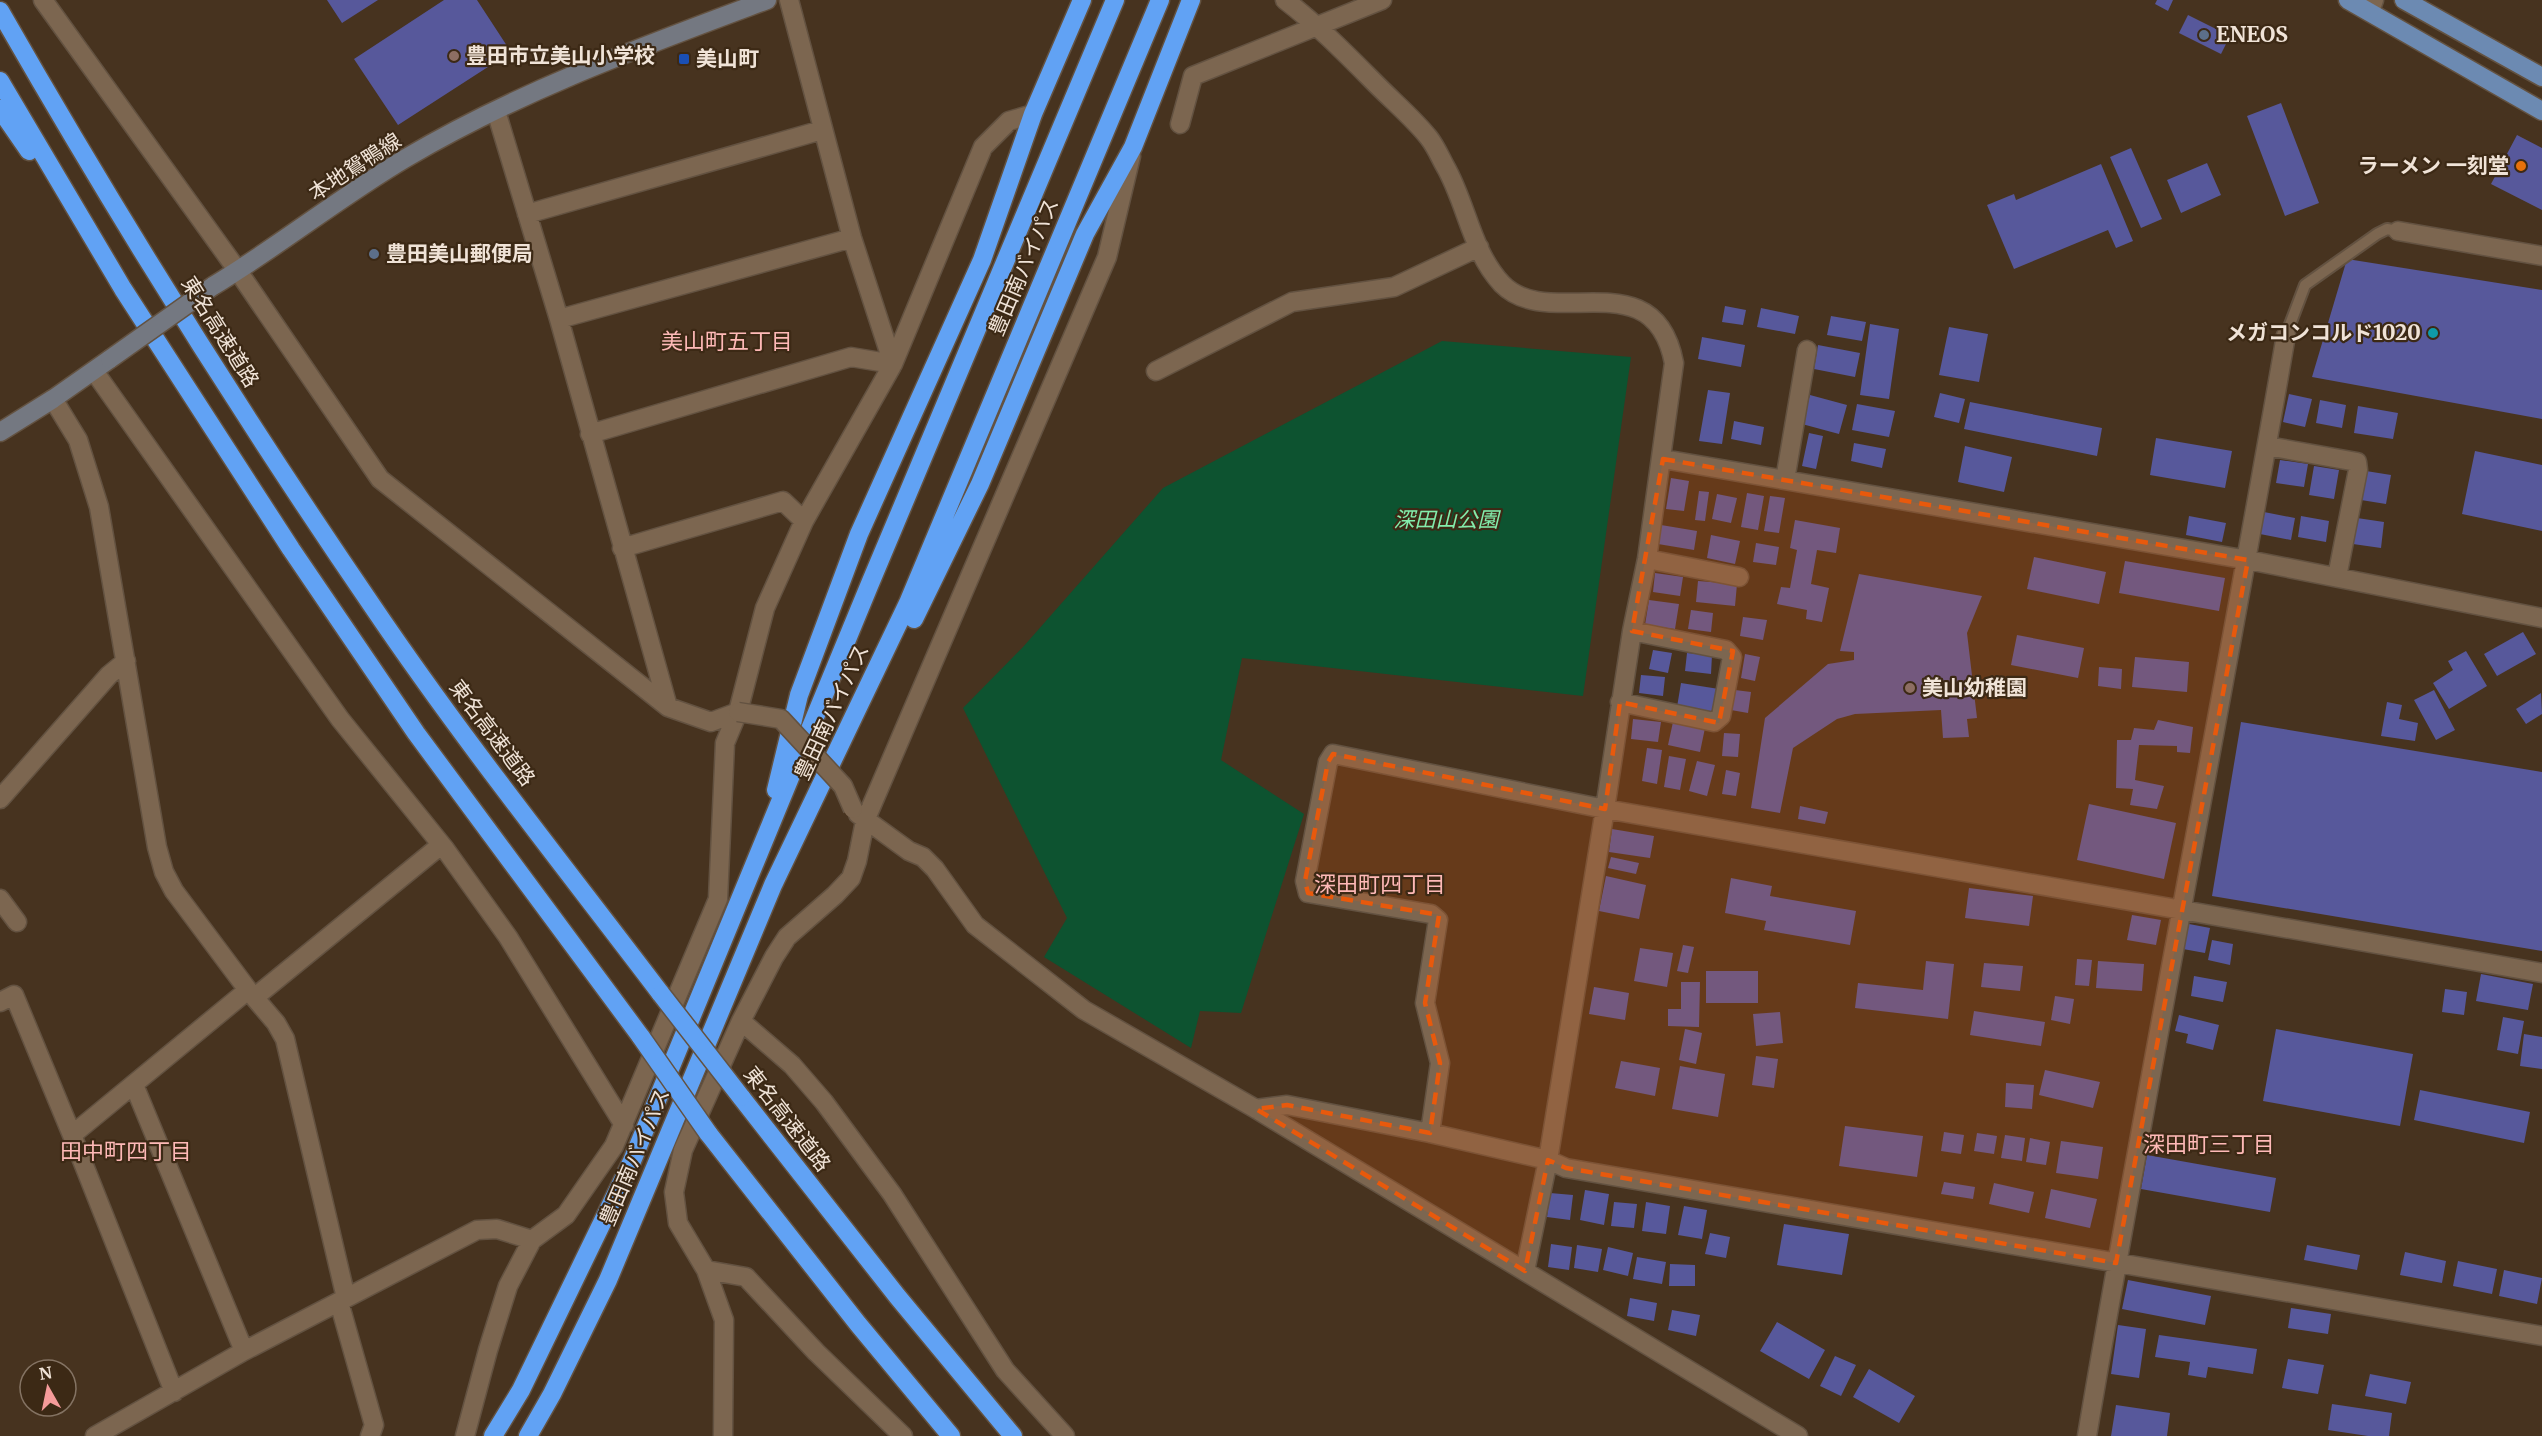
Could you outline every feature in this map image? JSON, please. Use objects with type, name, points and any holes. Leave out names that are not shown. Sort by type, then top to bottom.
[{"type":"highway","points":[[766,838],[799,695],[859,534],[982,260],[1033,114],[1082,0]]},
{"type":"highway","name":"豊田南バイパス","points":[[493,1436],[526,1380],[632,1161],[869,586],[1115,0]]},
{"type":"highway","name":"豊田南バイパス","points":[[528,1436],[552,1394],[608,1280],[773,885],[908,603],[1160,0]]},
{"type":"highway","points":[[822,786],[868,713],[980,484],[1085,234],[1133,147],[1191,0]]},
{"type":"highway","name":"東名高速道路","points":[[0,11],[155,271],[374,608],[449,714],[741,1097],[897,1296],[1013,1436]]},
{"type":"highway","points":[[0,81],[123,289]]},
{"type":"highway","points":[[0,109],[123,289],[291,549],[416,733],[641,1037],[708,1133],[858,1324],[951,1436]]},
{"type":"main road","name":"本地鴛鴨線","points":[[0,432],[94,372],[110,358],[213,286],[405,159],[496,111],[610,59],[767,0]]},
{"type":"main road","points":[[2348,0],[2372,6],[2542,111]]},
{"type":"main road","points":[[2404,0],[2542,77]]},
{"type":"street","points":[[789,0],[852,238],[893,364]]},
{"type":"street","points":[[1285,0],[1317,24],[1429,138],[1447,169],[1479,247],[1491,270],[1503,285],[1518,297],[1541,301],[1626,306],[1646,313],[1662,326],[1669,340],[1674,363],[1647,559],[1620,702],[1548,1160],[1525,1271]]},
{"type":"street","points":[[1180,124],[1193,76],[1317,24],[1382,0]]},
{"type":"street","points":[[49,3],[238,271],[380,479],[668,707],[711,722],[738,712],[782,719],[843,786],[859,815],[909,851],[923,857],[935,869],[975,925],[1084,1010],[1256,1109],[1798,1436]]},
{"type":"street","points":[[496,111],[559,319],[668,707]]},
{"type":"street","points":[[465,1436],[508,1286],[532,1240],[566,1215],[614,1146],[718,899],[725,743],[738,712],[765,608],[804,521],[893,364],[983,147],[1009,121],[1033,114]]},
{"type":"street","points":[[527,214],[822,130]]},
{"type":"street","points":[[723,1436],[724,1320],[706,1270],[678,1223],[674,1192],[683,1150],[741,1021],[774,957],[787,937],[851,878],[857,861],[859,815],[1107,257],[1133,147]]},
{"type":"street","points":[[2398,231],[2542,256]]},
{"type":"street","points":[[559,319],[852,238]]},
{"type":"street","points":[[1156,371],[1292,302],[1394,287],[1479,247]]},
{"type":"street","points":[[2087,1436],[2116,1263],[2248,560],[2286,334]]},
{"type":"street","points":[[1785,480],[1807,350]]},
{"type":"street","points":[[590,434],[851,357],[893,364]]},
{"type":"street","points":[[94,372],[340,719],[441,845],[508,937],[624,1125]]},
{"type":"street","points":[[53,399],[78,440],[99,507],[157,847],[164,872],[174,891],[251,994],[276,1023],[285,1039],[342,1300],[374,1425],[370,1436]]},
{"type":"street","points":[[2267,446],[2357,462],[2358,470],[2337,578]]},
{"type":"street","points":[[1662,459],[2248,560],[2542,618]]},
{"type":"street","points":[[622,548],[783,501],[804,521]]},
{"type":"street","points":[[1647,559],[1739,577]]},
{"type":"street","points":[[1620,702],[1714,722],[1721,716],[1732,657],[1726,650],[1632,631]]},
{"type":"street","points":[[0,799],[109,675],[126,660]]},
{"type":"street","points":[[1430,1132],[1440,1063],[1425,1003],[1438,921],[1431,914],[1308,893],[1305,881],[1328,762],[1334,754],[1605,809],[2542,973]]},
{"type":"street","points":[[72,1136],[441,845]]},
{"type":"street","points":[[0,899],[17,922]]},
{"type":"street","points":[[0,1002],[14,995],[174,1392]]},
{"type":"street","points":[[741,1021],[792,1065],[824,1102],[892,1194],[1005,1370],[1065,1436]]},
{"type":"street","points":[[134,1085],[244,1350]]},
{"type":"street","points":[[1256,1109],[1287,1105],[1430,1132],[1548,1160],[1566,1168],[2542,1336]]},
{"type":"street","points":[[95,1436],[244,1350],[477,1230],[497,1229],[532,1240]]},
{"type":"street","points":[[706,1270],[746,1277],[816,1352],[903,1436]]},
{"type":"lane","points":[[2286,334],[2305,285],[2377,234],[2387,229],[2398,231]]},
{"type":"highlighted area","points":[[1663,459],[2248,560],[2116,1263],[1566,1168],[1548,1160],[1525,1271],[1256,1109],[1287,1105],[1430,1133],[1440,1063],[1425,1003],[1439,915],[1308,893],[1305,881],[1328,762],[1333,754],[1605,809],[1620,702],[1719,723],[1733,651],[1632,631]]},
{"type":"green space","name":"深田山公園","points":[[1442,341],[1631,357],[1583,696],[1242,658],[1221,760],[1304,814],[1241,1013],[1200,1011],[1191,1048],[1044,957],[1067,918],[963,708],[1023,647],[1163,488]]},
{"type":"building","points":[[327,0],[378,0],[342,23]]},
{"type":"building","points":[[444,0],[477,0],[511,52],[398,125],[354,59]]},
{"type":"building","points":[[2157,0],[2173,0],[2168,11],[2155,4]]},
{"type":"building","name":"ENEOS","points":[[2188,15],[2230,36],[2221,54],[2179,33]]},
{"type":"building","points":[[2281,103],[2319,203],[2285,216],[2247,116]]},
{"type":"building","name":"ラーメン 一刻堂","points":[[2517,135],[2542,148],[2542,210],[2491,184]]},
{"type":"building","points":[[2131,148],[2162,219],[2141,228],[2110,157]]},
{"type":"building","points":[[2207,163],[2221,195],[2181,213],[2167,180]]},
{"type":"building","points":[[2101,164],[2133,241],[2116,248],[2108,230],[2014,269],[1987,205],[2014,194],[2016,200]]},
{"type":"building","name":"メガコンコルド1020","points":[[2347,259],[2542,290],[2542,419],[2312,377]]},
{"type":"building","points":[[1725,306],[1746,310],[1743,325],[1722,322]]},
{"type":"building","points":[[1761,308],[1799,316],[1795,334],[1757,327]]},
{"type":"building","points":[[1831,316],[1866,322],[1862,341],[1827,335]]},
{"type":"building","points":[[1870,324],[1899,329],[1889,399],[1860,395]]},
{"type":"building","points":[[1949,327],[1988,334],[1979,382],[1939,375]]},
{"type":"building","points":[[1702,337],[1745,345],[1741,367],[1698,359]]},
{"type":"building","points":[[1818,345],[1860,353],[1855,377],[1814,369]]},
{"type":"building","points":[[1708,390],[1730,393],[1722,444],[1699,441]]},
{"type":"building","points":[[1940,393],[1965,399],[1959,423],[1934,417]]},
{"type":"building","points":[[2289,394],[2312,399],[2305,427],[2283,422]]},
{"type":"building","points":[[1810,395],[1847,405],[1839,434],[1802,424]]},
{"type":"building","points":[[2320,400],[2346,405],[2342,428],[2316,423]]},
{"type":"building","points":[[1970,402],[2102,428],[2097,456],[1964,429]]},
{"type":"building","points":[[1857,404],[1895,411],[1889,437],[1852,430]]},
{"type":"building","points":[[2358,406],[2398,413],[2393,439],[2354,433]]},
{"type":"building","points":[[1734,421],[1764,427],[1761,445],[1731,439]]},
{"type":"building","points":[[1809,433],[1823,436],[1816,469],[1802,466]]},
{"type":"building","points":[[2156,438],[2232,451],[2225,488],[2150,475]]},
{"type":"building","points":[[1854,443],[1886,449],[1882,468],[1851,461]]},
{"type":"building","points":[[1965,446],[2012,457],[2004,492],[1958,482]]},
{"type":"building","points":[[2475,451],[2542,465],[2542,531],[2462,514]]},
{"type":"building","points":[[2280,460],[2308,464],[2304,487],[2276,483]]},
{"type":"building","points":[[2314,466],[2339,470],[2334,499],[2309,495]]},
{"type":"building","points":[[2366,471],[2391,475],[2386,504],[2361,500]]},
{"type":"building","points":[[1671,478],[1689,481],[1684,511],[1666,509]]},
{"type":"building","points":[[1699,491],[1709,492],[1705,521],[1695,520]]},
{"type":"building","points":[[1747,493],[1764,496],[1758,530],[1741,527]]},
{"type":"building","points":[[1717,494],[1737,498],[1731,523],[1712,519]]},
{"type":"building","points":[[1770,496],[1785,498],[1779,533],[1764,531]]},
{"type":"building","points":[[2264,512],[2295,518],[2291,540],[2260,534]]},
{"type":"building","points":[[2189,516],[2226,523],[2222,542],[2186,535]]},
{"type":"building","points":[[2301,516],[2329,521],[2326,542],[2298,537]]},
{"type":"building","points":[[2357,518],[2384,522],[2381,548],[2353,544]]},
{"type":"building","points":[[1795,520],[1840,528],[1836,553],[1817,550],[1811,584],[1829,588],[1822,622],[1806,619],[1807,610],[1777,604],[1781,587],[1790,588],[1797,550],[1790,548]]},
{"type":"building","points":[[1661,525],[1697,531],[1694,550],[1658,544]]},
{"type":"building","points":[[1711,535],[1740,541],[1735,564],[1707,558]]},
{"type":"building","points":[[1756,543],[1779,547],[1776,565],[1753,562]]},
{"type":"building","points":[[2034,557],[2106,572],[2099,604],[2027,589]]},
{"type":"building","points":[[2125,561],[2225,578],[2219,611],[2119,593]]},
{"type":"building","points":[[1655,573],[1683,577],[1680,596],[1653,592]]},
{"type":"building","points":[[1859,574],[1982,596],[1967,633],[1977,718],[1967,719],[1969,737],[1943,738],[1941,710],[1855,714],[1837,719],[1793,748],[1780,813],[1751,808],[1765,718],[1828,664],[1854,660],[1854,652],[1840,651]]},
{"type":"building","points":[[1698,581],[1737,584],[1735,606],[1696,602]]},
{"type":"building","points":[[1649,600],[1679,604],[1675,629],[1645,625]]},
{"type":"building","points":[[1691,610],[1713,613],[1711,632],[1688,629]]},
{"type":"building","points":[[1743,617],[1767,620],[1763,640],[1740,636]]},
{"type":"building","points":[[2523,632],[2536,654],[2497,676],[2484,654]]},
{"type":"building","points":[[2017,635],[2084,648],[2078,678],[2011,665]]},
{"type":"building","points":[[1653,650],[1672,653],[1668,673],[1649,669]]},
{"type":"building","points":[[2466,651],[2487,686],[2449,709],[2433,683],[2453,670],[2448,661]]},
{"type":"building","points":[[1687,653],[1712,655],[1711,674],[1685,671]]},
{"type":"building","points":[[1745,654],[1760,657],[1755,681],[1741,678]]},
{"type":"building","points":[[2135,657],[2189,662],[2187,692],[2132,687]]},
{"type":"building","points":[[2099,667],[2122,669],[2121,689],[2098,686]]},
{"type":"building","points":[[1641,675],[1665,677],[1663,696],[1639,693]]},
{"type":"building","points":[[1681,683],[1719,689],[1715,714],[1677,707]]},
{"type":"building","points":[[1735,690],[1751,692],[1748,713],[1731,710]]},
{"type":"building","points":[[2434,690],[2455,730],[2436,740],[2414,700]]},
{"type":"building","points":[[2541,693],[2542,714],[2526,724],[2516,709]]},
{"type":"building","points":[[2387,702],[2402,705],[2399,719],[2418,723],[2415,741],[2381,736]]},
{"type":"building","points":[[1633,719],[1661,722],[1658,742],[1631,739]]},
{"type":"building","points":[[2158,720],[2193,727],[2190,753],[2177,752],[2177,746],[2139,745],[2135,780],[2164,786],[2157,809],[2130,805],[2133,789],[2116,788],[2117,740],[2131,740],[2134,728],[2154,730]]},
{"type":"building","points":[[1673,722],[1705,728],[1700,752],[1668,745]]},
{"type":"building","points":[[2241,722],[2542,772],[2542,951],[2212,896]]},
{"type":"building","points":[[1724,733],[1740,734],[1738,757],[1722,756]]},
{"type":"building","points":[[1647,748],[1662,750],[1657,784],[1642,781]]},
{"type":"building","points":[[1669,756],[1686,759],[1680,790],[1664,787]]},
{"type":"building","points":[[1697,761],[1715,765],[1707,796],[1689,791]]},
{"type":"building","points":[[1726,770],[1740,773],[1736,796],[1722,794]]},
{"type":"building","points":[[2089,804],[2176,823],[2164,879],[2077,860]]},
{"type":"building","points":[[1800,806],[1828,812],[1825,824],[1798,819]]},
{"type":"building","points":[[1612,829],[1654,836],[1650,858],[1609,852]]},
{"type":"building","points":[[1611,857],[1639,863],[1636,874],[1608,868]]},
{"type":"building","points":[[1606,876],[1646,885],[1639,919],[1599,911]]},
{"type":"building","points":[[1731,878],[1772,886],[1770,896],[1856,911],[1850,945],[1764,930],[1766,921],[1725,913]]},
{"type":"building","points":[[1969,888],[2033,896],[2029,926],[1965,918]]},
{"type":"building","points":[[2132,915],[2161,920],[2156,945],[2127,940]]},
{"type":"building","points":[[2189,924],[2210,928],[2205,953],[2183,949]]},
{"type":"building","points":[[2212,940],[2233,944],[2230,965],[2208,960]]},
{"type":"building","points":[[1683,945],[1694,947],[1688,973],[1677,971]]},
{"type":"building","points":[[1640,948],[1673,953],[1667,987],[1634,981]]},
{"type":"building","points":[[2077,959],[2092,960],[2089,986],[2075,985]]},
{"type":"building","points":[[1926,961],[1954,964],[1948,1019],[1855,1008],[1858,983],[1923,990]]},
{"type":"building","points":[[2098,961],[2144,964],[2142,991],[2096,988]]},
{"type":"building","points":[[1984,963],[2023,966],[2020,991],[1981,987]]},
{"type":"building","points":[[1706,971],[1758,971],[1758,1003],[1706,1003]]},
{"type":"building","points":[[2481,974],[2533,984],[2528,1010],[2476,1001]]},
{"type":"building","points":[[2194,976],[2227,982],[2223,1002],[2191,996]]},
{"type":"building","points":[[1681,982],[1700,982],[1699,1027],[1668,1026],[1668,1009],[1681,1009]]},
{"type":"building","points":[[1594,987],[1629,993],[1625,1020],[1589,1014]]},
{"type":"building","points":[[2445,989],[2467,992],[2464,1015],[2442,1012]]},
{"type":"building","points":[[2055,996],[2074,999],[2070,1024],[2051,1020]]},
{"type":"building","points":[[1974,1011],[2045,1022],[2041,1046],[1970,1035]]},
{"type":"building","points":[[1780,1012],[1783,1043],[1756,1046],[1753,1014]]},
{"type":"building","points":[[2179,1015],[2219,1025],[2213,1050],[2186,1043],[2188,1034],[2175,1031]]},
{"type":"building","points":[[2503,1017],[2524,1021],[2518,1054],[2497,1050]]},
{"type":"building","points":[[1685,1029],[1702,1033],[1696,1064],[1679,1060]]},
{"type":"building","points":[[2276,1029],[2413,1054],[2400,1126],[2263,1101]]},
{"type":"building","points":[[2524,1034],[2542,1037],[2542,1069],[2520,1066]]},
{"type":"building","points":[[1756,1056],[1778,1059],[1774,1088],[1752,1085]]},
{"type":"building","points":[[1621,1061],[1660,1068],[1655,1096],[1615,1088]]},
{"type":"building","points":[[1680,1066],[1725,1074],[1718,1117],[1672,1109]]},
{"type":"building","points":[[2045,1070],[2100,1082],[2093,1108],[2039,1095]]},
{"type":"building","points":[[2006,1083],[2034,1085],[2032,1109],[2005,1107]]},
{"type":"building","points":[[2420,1090],[2530,1112],[2524,1143],[2414,1120]]},
{"type":"building","points":[[1845,1126],[1923,1136],[1917,1177],[1839,1166]]},
{"type":"building","points":[[1944,1132],[1964,1135],[1961,1154],[1941,1151]]},
{"type":"building","points":[[1977,1133],[1997,1136],[1994,1154],[1974,1151]]},
{"type":"building","points":[[2005,1135],[2025,1138],[2022,1161],[2001,1158]]},
{"type":"building","points":[[2030,1138],[2050,1142],[2046,1165],[2026,1162]]},
{"type":"building","points":[[2061,1141],[2103,1147],[2098,1179],[2056,1173]]},
{"type":"building","points":[[2147,1155],[2276,1178],[2270,1212],[2141,1189]]},
{"type":"building","points":[[1944,1182],[1975,1187],[1973,1199],[1941,1194]]},
{"type":"building","points":[[1994,1183],[2034,1192],[2029,1213],[1989,1204]]},
{"type":"building","points":[[2051,1189],[2097,1199],[2090,1228],[2045,1218]]},
{"type":"building","points":[[1585,1190],[1609,1194],[1604,1225],[1580,1220]]},
{"type":"building","points":[[1550,1193],[1573,1195],[1570,1220],[1547,1217]]},
{"type":"building","points":[[1614,1202],[1637,1204],[1634,1228],[1611,1226]]},
{"type":"building","points":[[1646,1202],[1670,1206],[1666,1234],[1642,1231]]},
{"type":"building","points":[[1684,1206],[1707,1210],[1702,1239],[1678,1235]]},
{"type":"building","points":[[1784,1224],[1849,1234],[1842,1275],[1777,1265]]},
{"type":"building","points":[[1710,1233],[1730,1237],[1726,1258],[1705,1254]]},
{"type":"building","points":[[1551,1244],[1572,1247],[1569,1270],[1548,1267]]},
{"type":"building","points":[[1577,1245],[1602,1249],[1598,1272],[1574,1268]]},
{"type":"building","points":[[2307,1245],[2360,1255],[2357,1270],[2304,1260]]},
{"type":"building","points":[[1608,1247],[1633,1253],[1628,1276],[1603,1270]]},
{"type":"building","points":[[2405,1252],[2446,1261],[2442,1283],[2400,1275]]},
{"type":"building","points":[[1637,1257],[1666,1262],[1662,1284],[1633,1279]]},
{"type":"building","points":[[2458,1261],[2497,1269],[2492,1294],[2453,1286]]},
{"type":"building","points":[[1670,1264],[1695,1265],[1695,1286],[1669,1286]]},
{"type":"building","points":[[2504,1270],[2542,1278],[2537,1304],[2499,1296]]},
{"type":"building","points":[[2128,1280],[2211,1296],[2205,1325],[2122,1309]]},
{"type":"building","points":[[1630,1298],[1657,1303],[1654,1321],[1627,1316]]},
{"type":"building","points":[[2291,1308],[2331,1314],[2328,1334],[2288,1328]]},
{"type":"building","points":[[1672,1310],[1700,1315],[1696,1336],[1668,1330]]},
{"type":"building","points":[[1777,1322],[1825,1350],[1809,1379],[1760,1351]]},
{"type":"building","points":[[2118,1325],[2146,1329],[2139,1378],[2111,1374]]},
{"type":"building","points":[[2159,1335],[2257,1349],[2253,1374],[2208,1367],[2206,1378],[2188,1375],[2190,1362],[2155,1357]]},
{"type":"building","points":[[1835,1356],[1856,1365],[1841,1396],[1820,1386]]},
{"type":"building","points":[[2288,1359],[2324,1365],[2318,1394],[2282,1388]]},
{"type":"building","points":[[1869,1369],[1915,1396],[1899,1423],[1853,1397]]},
{"type":"building","points":[[2370,1374],[2411,1382],[2406,1404],[2365,1396]]},
{"type":"building","points":[[2332,1404],[2392,1413],[2389,1436],[2368,1436],[2328,1430]]},
{"type":"building","points":[[2116,1405],[2170,1413],[2167,1436],[2111,1436]]},
{"type":"place","name":"ENEOS","points":[[2204,35]]},
{"type":"place","name":"豊田市立美山小学校","points":[[454,56]]},
{"type":"place","name":"美山町","points":[[684,59]]},
{"type":"place","name":"ラーメン 一刻堂","points":[[2521,166]]},
{"type":"place","name":"豊田美山郵便局","points":[[374,254]]},
{"type":"place","name":"メガコンコルド1020","points":[[2433,333]]},
{"type":"place","name":"美山幼稚園","points":[[1910,688]]},
{"type":"district","name":"美山町五丁目","points":[[727,341]]},
{"type":"district","name":"深田町四丁目","points":[[1380,884]]},
{"type":"district","name":"深田町三丁目","points":[[2209,1144]]},
{"type":"district","name":"田中町四丁目","points":[[126,1151]]}]
